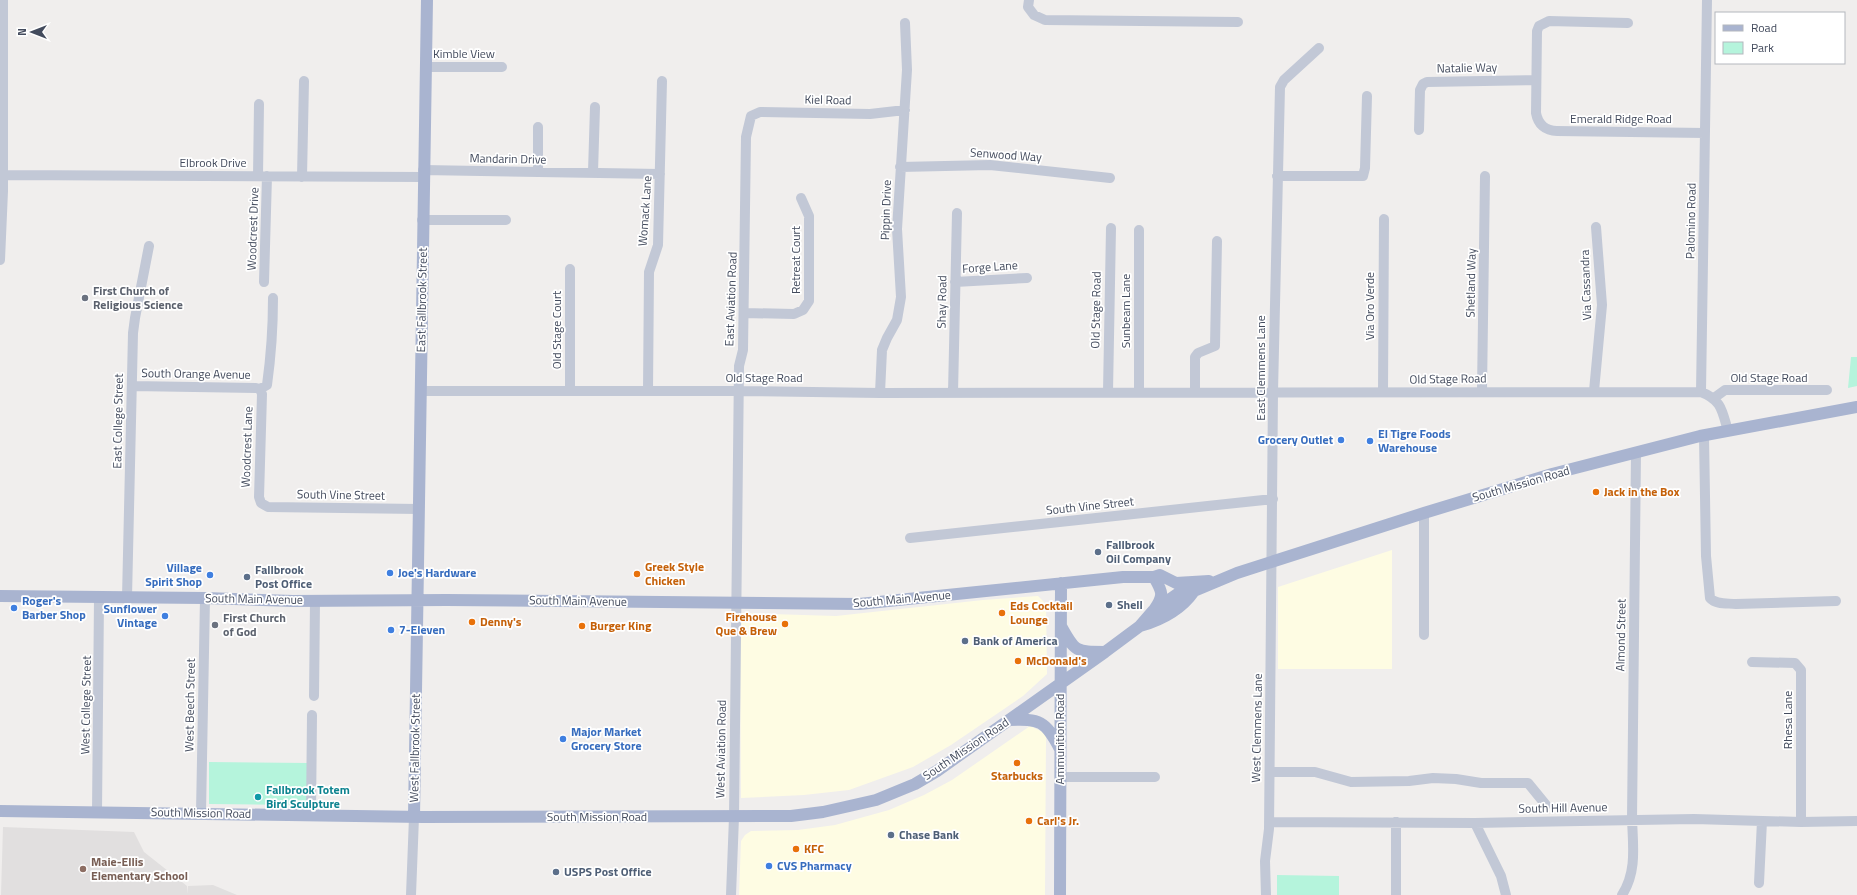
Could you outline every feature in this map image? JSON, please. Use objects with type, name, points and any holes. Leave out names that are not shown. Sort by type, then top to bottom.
[{"type":"main road","name":"East Fallbrook Street","points":[[418,600],[422,220],[427,0]]},
{"type":"main road","name":"South Mission Road","points":[[0,810],[97,813],[201,813],[414,817],[734,817],[802,815],[823,812],[876,800],[915,784],[937,771],[1105,652],[1140,626],[1153,611],[1179,593],[1194,591],[1216,581],[1272,561],[1552,474],[1704,436],[1857,407]]},
{"type":"main road","name":"South Main Avenue","points":[[0,596],[205,598],[315,601],[418,600],[859,604],[1123,577],[1154,577],[1160,575],[1176,583],[1216,581]]},
{"type":"main road","points":[[1153,611],[1161,594],[1161,588],[1154,577]]},
{"type":"main road","name":"Ammunition Road","points":[[1060,583],[1060,895]]},
{"type":"main road","name":"South Mission Road","points":[[1140,626],[1158,621],[1186,603],[1194,591]]},
{"type":"main road","name":"West Fallbrook Street","points":[[414,817],[418,600]]},
{"type":"main road","points":[[1061,624],[1073,646],[1078,650],[1086,652],[1105,652]]},
{"type":"main road","points":[[1008,720],[1025,719],[1041,723],[1046,726],[1060,750]]},
{"type":"street","points":[[0,260],[2,175],[1,23],[3,0]]},
{"type":"street","points":[[1029,0],[1028,7],[1034,15],[1045,20],[1238,22]]},
{"type":"street","name":"Palomino Road","points":[[1701,392],[1707,0]]},
{"type":"street","points":[[1536,80],[1537,31],[1542,24],[1549,22],[1628,23]]},
{"type":"street","name":"Pippin Drive","points":[[880,393],[882,350],[887,338],[898,320],[901,297],[897,228],[907,70],[905,23]]},
{"type":"street","name":"East Clemmens Lane","points":[[1272,561],[1273,392],[1280,87],[1284,80],[1319,48]]},
{"type":"street","name":"Kimble View","points":[[426,67],[502,67]]},
{"type":"street","points":[[302,176],[304,80]]},
{"type":"street","name":"Womack Lane","points":[[648,391],[649,272],[658,245],[662,80]]},
{"type":"street","name":"Emerald Ridge Road","points":[[1536,80],[1536,113],[1540,123],[1548,130],[1705,133]]},
{"type":"street","name":"Natalie Way","points":[[1419,130],[1420,90],[1426,82],[1536,80]]},
{"type":"street","points":[[1277,176],[1363,176],[1365,168],[1367,96]]},
{"type":"street","name":"Woodcrest Drive","points":[[259,104],[264,282]]},
{"type":"street","points":[[593,172],[595,107]]},
{"type":"street","name":"Kiel Road","points":[[751,116],[760,112],[870,114],[905,110]]},
{"type":"street","name":"East Aviation Road","points":[[735,604],[738,391],[739,366],[743,350],[744,313],[746,137],[751,116]]},
{"type":"street","points":[[538,127],[538,172]]},
{"type":"street","name":"Senwood Way","points":[[900,167],[990,165],[1110,178]]},
{"type":"street","name":"Mandarin Drive","points":[[423,174],[538,172],[660,174]]},
{"type":"street","name":"Elbrook Drive","points":[[2,175],[302,176],[423,174]]},
{"type":"street","name":"Shetland Way","points":[[1482,391],[1485,176]]},
{"type":"street","name":"Retreat Court","points":[[744,313],[794,314],[803,310],[809,301],[809,216],[801,198]]},
{"type":"street","name":"Shay Road","points":[[953,393],[957,213]]},
{"type":"street","name":"Via Oro Verde","points":[[1383,392],[1384,219]]},
{"type":"street","points":[[422,220],[506,220]]},
{"type":"street","name":"Via Cassandra","points":[[1594,391],[1602,305],[1596,227]]},
{"type":"street","name":"Old Stage Road","points":[[1108,392],[1111,228]]},
{"type":"street","name":"Sunbeam Lane","points":[[1139,230],[1139,392]]},
{"type":"street","points":[[1195,392],[1195,357],[1198,353],[1215,346],[1217,241]]},
{"type":"street","name":"East College Street","points":[[127,598],[135,318],[149,246]]},
{"type":"street","name":"Old Stage Court","points":[[570,269],[570,391]]},
{"type":"street","name":"Forge Lane","points":[[955,282],[1027,278]]},
{"type":"street","points":[[260,389],[267,385],[270,364],[273,331],[272,298]]},
{"type":"street","name":"South Orange Avenue","points":[[132,386],[260,389]]},
{"type":"street","name":"Woodcrest Lane","points":[[260,389],[262,394],[259,497],[264,505]]},
{"type":"street","name":"Old Stage Road","points":[[1714,398],[1725,390],[1827,390]]},
{"type":"street","name":"Old Stage Road","points":[[421,391],[738,391],[880,393],[1482,391],[1701,392]]},
{"type":"street","points":[[1701,392],[1714,398],[1718,402],[1722,409],[1728,431]]},
{"type":"street","points":[[1704,436],[1706,556],[1710,598],[1713,601],[1720,603],[1736,604],[1836,601]]},
{"type":"street","name":"Almond Street","points":[[1622,895],[1628,885],[1633,865],[1632,820],[1636,452]]},
{"type":"street","name":"South Vine Street","points":[[910,538],[1273,499]]},
{"type":"street","name":"South Vine Street","points":[[264,505],[268,508],[419,509]]},
{"type":"street","points":[[1424,513],[1424,635]]},
{"type":"street","name":"West Clemmens Lane","points":[[1266,895],[1265,861],[1269,822],[1270,772],[1272,561]]},
{"type":"street","name":"West College Street","points":[[97,813],[99,598]]},
{"type":"street","name":"West Beech Street","points":[[201,813],[205,598]]},
{"type":"street","points":[[314,696],[315,601]]},
{"type":"street","name":"West Aviation Road","points":[[733,893],[735,604]]},
{"type":"street","name":"Rhesa Lane","points":[[1752,662],[1795,663],[1801,670],[1801,822]]},
{"type":"street","points":[[311,816],[312,715]]},
{"type":"street","points":[[1270,772],[1315,772],[1352,782],[1433,778],[1456,779],[1481,783],[1528,783],[1546,805]]},
{"type":"street","points":[[1060,777],[1155,777]]},
{"type":"street","name":"West Fallbrook Street","points":[[411,895],[414,817]]},
{"type":"street","name":"South Hill Avenue","points":[[1269,822],[1475,823],[1697,819],[1801,822],[1857,821]]},
{"type":"street","points":[[1759,883],[1762,821]]},
{"type":"street","points":[[1396,822],[1396,895]]},
{"type":"street","points":[[1475,823],[1501,876],[1506,895]]},
{"type":"shaded area","points":[[1392,550],[1392,669],[1278,669],[1278,587]]},
{"type":"shaded area","points":[[1038,596],[1046,604],[1047,674],[1023,696],[951,745],[913,767],[849,790],[804,795],[741,798],[740,613],[836,616],[983,600]]},
{"type":"shaded area","points":[[1030,726],[1045,733],[1046,737],[1045,895],[739,895],[741,841],[745,835],[751,831],[798,830],[835,825],[889,810],[924,795],[952,780]]},
{"type":"shaded area","name":"Maie-Ellis Elementary School","points":[[3,827],[134,832],[144,852],[187,886],[187,894],[188,886],[213,885],[237,895],[1,895]]},
{"type":"green space","points":[[1851,357],[1857,357],[1857,386],[1848,388]]},
{"type":"green space","points":[[209,762],[308,763],[307,805],[209,804]]},
{"type":"green space","points":[[1277,875],[1339,876],[1339,895],[1277,895]]},
{"type":"place","name":"First Church of Religious Science","points":[[85,298]]},
{"type":"place","name":"Grocery Outlet","points":[[1341,440]]},
{"type":"place","name":"El Tigre Foods Warehouse","points":[[1370,441]]},
{"type":"place","name":"Jack in the Box","points":[[1596,492]]},
{"type":"place","name":"Fallbrook Oil Company","points":[[1098,552]]},
{"type":"place","name":"Joe's Hardware","points":[[390,573]]},
{"type":"place","name":"Greek Style Chicken","points":[[637,574]]},
{"type":"place","name":"Village Spirit Shop","points":[[210,575]]},
{"type":"place","name":"Fallbrook Post Office","points":[[247,577]]},
{"type":"place","name":"Shell","points":[[1109,605]]},
{"type":"place","name":"Roger's Barber Shop","points":[[14,608]]},
{"type":"place","name":"Eds Cocktail Lounge","points":[[1002,613]]},
{"type":"place","name":"Sunflower Vintage","points":[[165,616]]},
{"type":"place","name":"Denny's","points":[[472,622]]},
{"type":"place","name":"Firehouse Que & Brew","points":[[785,624]]},
{"type":"place","name":"First Church of God","points":[[215,625]]},
{"type":"place","name":"Burger King","points":[[582,626]]},
{"type":"place","name":"7-Eleven","points":[[391,630]]},
{"type":"place","name":"Bank of America","points":[[965,641]]},
{"type":"place","name":"McDonald's","points":[[1018,661]]},
{"type":"place","name":"Major Market Grocery Store","points":[[563,739]]},
{"type":"place","name":"Starbucks","points":[[1017,763]]},
{"type":"place","name":"Fallbrook Totem Bird Sculpture","points":[[258,797]]},
{"type":"place","name":"Carl's Jr.","points":[[1029,821]]},
{"type":"place","name":"Chase Bank","points":[[891,835]]},
{"type":"place","name":"KFC","points":[[796,849]]},
{"type":"place","name":"CVS Pharmacy","points":[[769,866]]},
{"type":"place","name":"Maie-Ellis Elementary School","points":[[83,869]]},
{"type":"place","name":"USPS Post Office","points":[[556,872]]}]
